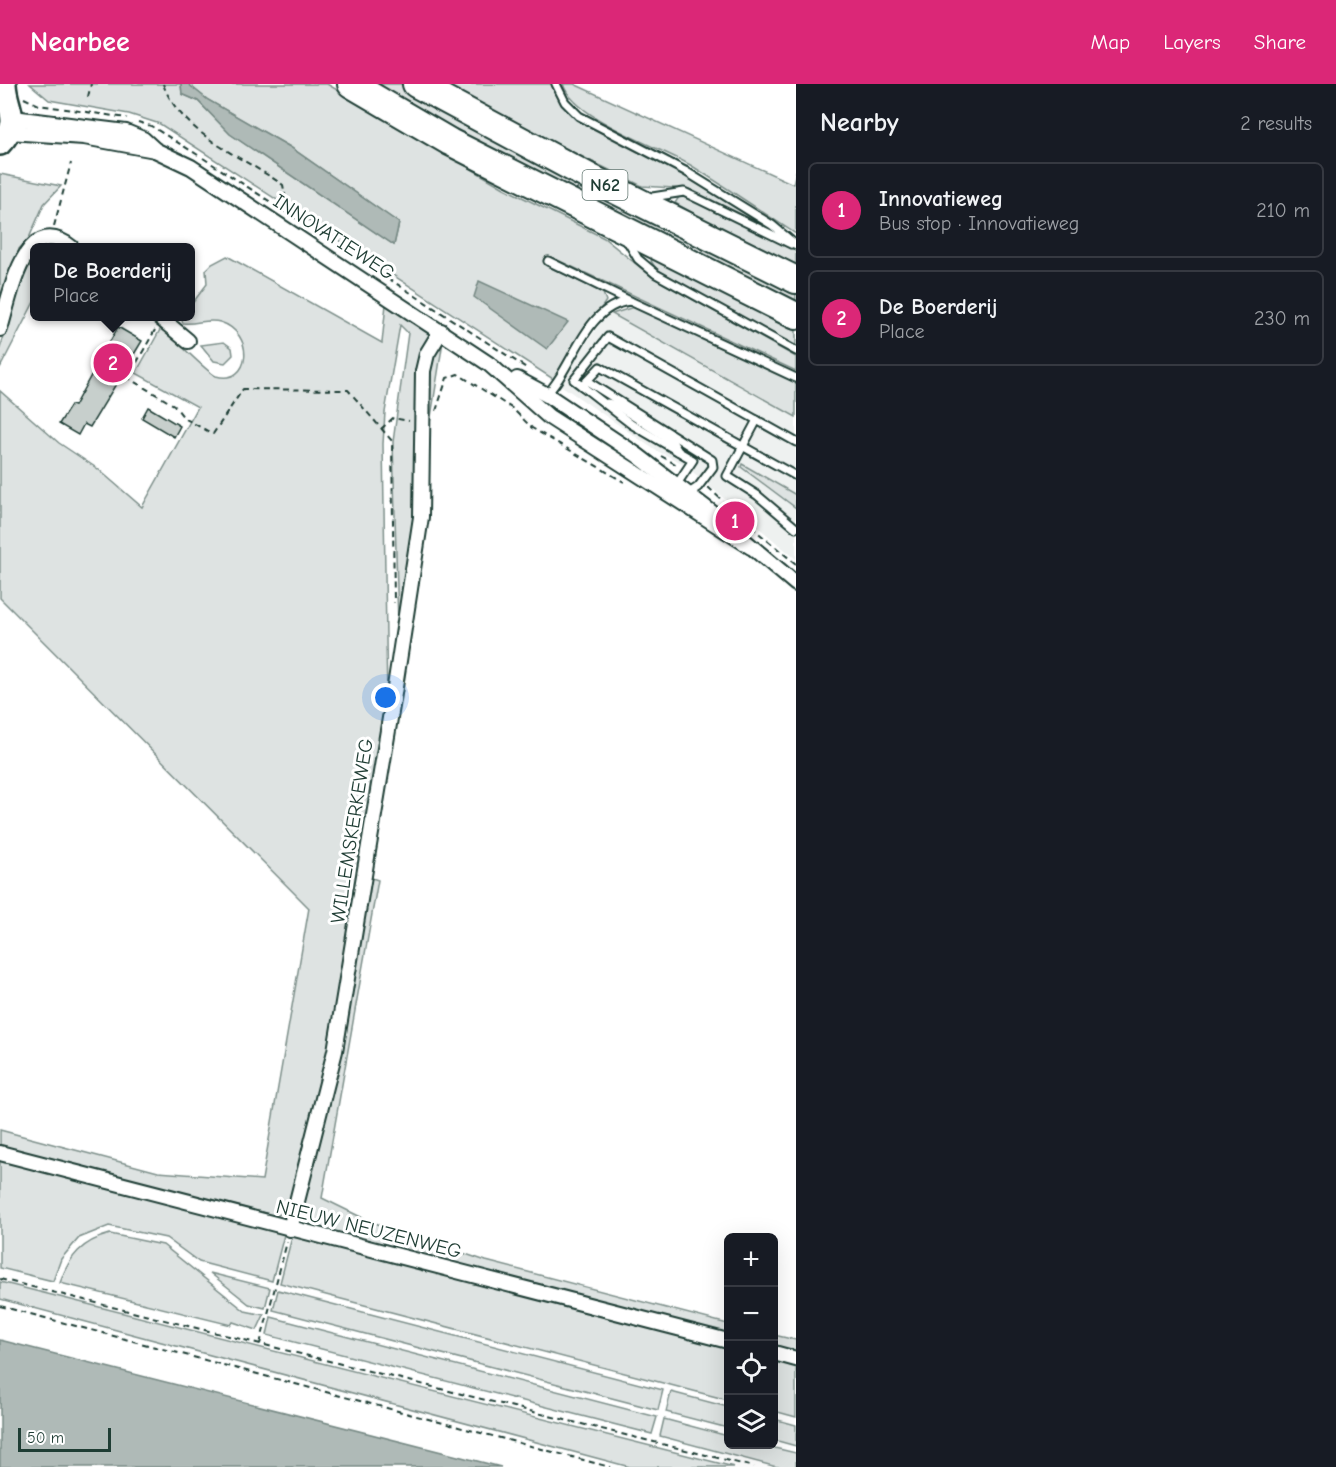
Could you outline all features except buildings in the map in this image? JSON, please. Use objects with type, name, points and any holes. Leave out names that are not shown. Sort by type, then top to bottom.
[{"type":"highway","name":"N62","points":[[351,84],[450,142],[796,316]]},
{"type":"highway","name":"N62","points":[[416,84],[474,117],[796,280]]},
{"type":"street","name":"INNOVATIEWEG","points":[[7,112],[126,132],[143,139],[155,150]]},
{"type":"street","name":"INNOVATIEWEG","points":[[7,112],[84,137],[155,150],[191,167],[489,364],[549,417],[679,493]]},
{"type":"street","points":[[37,243],[47,237],[66,243]]},
{"type":"street","points":[[0,329],[21,262],[30,249]]},
{"type":"street","points":[[163,321],[188,341]]},
{"type":"street","name":"WILLEMSKERKEWEG","points":[[290,1229],[333,1061],[368,862],[421,517],[423,371],[427,354],[441,331]]},
{"type":"street","name":"INNOVATIEWEG","points":[[489,364],[547,395],[751,547],[796,584]]},
{"type":"street","name":"NIEUW NEUZENWEG","points":[[0,1153],[724,1340]]},
{"type":"street","points":[[778,1354],[796,1359]]},
{"type":"lane","points":[[556,84],[565,102],[579,116],[685,171],[772,225],[796,245]]},
{"type":"lane","points":[[635,200],[684,192],[796,245]]},
{"type":"lane","points":[[621,229],[638,259],[656,274],[796,351]]},
{"type":"lane","points":[[548,261],[796,378]]},
{"type":"lane","points":[[533,401],[547,395],[597,319],[618,302],[630,300]]},
{"type":"lane","points":[[679,493],[698,487],[713,467],[711,460],[610,394],[574,380],[608,337],[796,442]]},
{"type":"lane","points":[[585,383],[600,367],[796,476]]},
{"type":"lane","points":[[585,383],[631,424],[693,460],[679,493]]},
{"type":"lane","points":[[610,394],[616,405]]},
{"type":"lane","points":[[603,401],[616,405],[672,441],[678,451]]},
{"type":"lane","points":[[757,420],[727,476],[756,495],[796,528]]},
{"type":"lane","points":[[672,441],[683,441]]},
{"type":"path","points":[[88,97],[91,84]]},
{"type":"path","name":"INNOVATIEWEG","points":[[163,84],[174,106],[207,137],[283,185],[285,195],[279,207],[449,317]]},
{"type":"path","points":[[7,112],[23,98],[39,105]]},
{"type":"path","points":[[47,237],[56,222],[71,163]]},
{"type":"path","points":[[157,321],[128,378],[174,405],[184,418],[213,434],[243,389],[348,390],[392,441],[394,608]]},
{"type":"path","points":[[381,429],[393,418],[422,424],[432,423],[447,378],[458,374],[513,409],[532,428],[630,486]]},
{"type":"path","points":[[260,1344],[290,1229]]},
{"type":"path","points":[[0,1279],[754,1467]]},
{"type":"path","points":[[0,1306],[610,1467]]},
{"type":"shaded area","points":[[30,84],[181,84],[182,94],[198,101],[230,134],[394,245],[399,223],[290,147],[208,100],[188,84],[327,84],[504,188],[604,238],[652,277],[796,357],[796,371],[549,256],[545,265],[603,293],[606,301],[553,379],[160,124],[129,114],[49,100]]},
{"type":"shaded area","points":[[181,84],[188,84],[208,100],[290,147],[399,223],[394,245],[230,134],[198,101],[182,94]]},
{"type":"shaded area","points":[[369,84],[404,84],[796,289],[796,305],[597,208]]},
{"type":"shaded area","points":[[434,84],[551,84],[560,101],[575,118],[684,175],[770,228],[689,189],[642,186]]},
{"type":"shaded area","points":[[563,84],[574,84],[793,184],[796,171],[796,234],[692,166],[600,120],[570,97]]},
{"type":"shaded area","points":[[0,174],[61,186],[44,204],[29,238],[19,249],[0,311]]},
{"type":"shaded area","points":[[683,196],[796,250],[796,271],[675,203],[679,197]]},
{"type":"shaded area","points":[[227,256],[382,343],[386,304],[443,341],[398,626],[393,442],[408,333],[400,325],[385,412],[383,444],[387,702],[329,1057],[294,1190],[288,1208],[277,1216],[0,1147],[0,1130],[158,1172],[262,1180],[309,908],[0,598],[0,391],[59,443],[98,469],[142,507],[198,407],[136,373],[161,328],[216,376],[228,377],[236,373],[245,357],[244,347],[232,328],[215,321],[183,323],[182,321],[195,321],[195,300],[207,284],[206,270]]},
{"type":"shaded area","points":[[654,257],[796,322],[796,348],[657,270],[651,261]]},
{"type":"shaded area","points":[[30,258],[30,310],[0,368],[0,348]]},
{"type":"shaded area","points":[[479,281],[568,322],[547,349],[474,297]]},
{"type":"shaded area","points":[[637,306],[796,380],[796,417],[612,314]]},
{"type":"shaded area","points":[[612,314],[796,417],[796,559],[682,463],[655,450],[559,384],[601,322]]},
{"type":"shaded area","points":[[224,342],[232,348],[233,355],[225,363],[214,361],[201,345]]},
{"type":"shaded area","points":[[742,464],[796,495],[796,508],[741,467]]},
{"type":"shaded area","points":[[369,877],[378,880],[322,1198],[369,1221],[486,1261],[724,1323],[724,1334],[312,1227],[300,1214]]},
{"type":"shaded area","points":[[0,1158],[285,1231],[272,1281],[199,1262],[166,1238],[109,1226],[79,1238],[61,1259],[53,1281],[0,1268]]},
{"type":"shaded area","points":[[293,1233],[724,1346],[724,1399],[280,1283]]},
{"type":"shaded area","points":[[110,1234],[163,1245],[245,1311],[264,1315],[257,1330],[233,1322],[231,1325],[60,1283],[68,1265],[78,1251],[92,1241]]},
{"type":"shaded area","points":[[210,1273],[270,1288],[265,1308],[249,1304]]},
{"type":"shaded area","points":[[0,1282],[734,1467],[630,1467],[0,1299]]},
{"type":"shaded area","points":[[278,1290],[663,1390],[658,1410],[273,1310]]},
{"type":"shaded area","points":[[271,1317],[657,1417],[652,1434],[267,1335]]},
{"type":"shaded area","points":[[778,1336],[796,1340],[796,1353],[778,1348]]},
{"type":"shaded area","points":[[0,1340],[501,1467],[0,1467]]},
{"type":"shaded area","points":[[778,1360],[796,1365],[796,1417],[778,1412]]},
{"type":"shaded area","points":[[671,1392],[724,1406],[724,1427],[666,1412]]},
{"type":"shaded area","points":[[664,1419],[724,1435],[724,1449],[778,1449],[796,1453],[796,1467],[777,1467],[660,1436]]},
{"type":"shaded area","points":[[778,1420],[796,1425],[796,1446],[778,1441]]},
{"type":"place","name":"De Boerderij","points":[[113,363]]},
{"type":"place","name":"Innovatieweg","points":[[735,521]]}]
